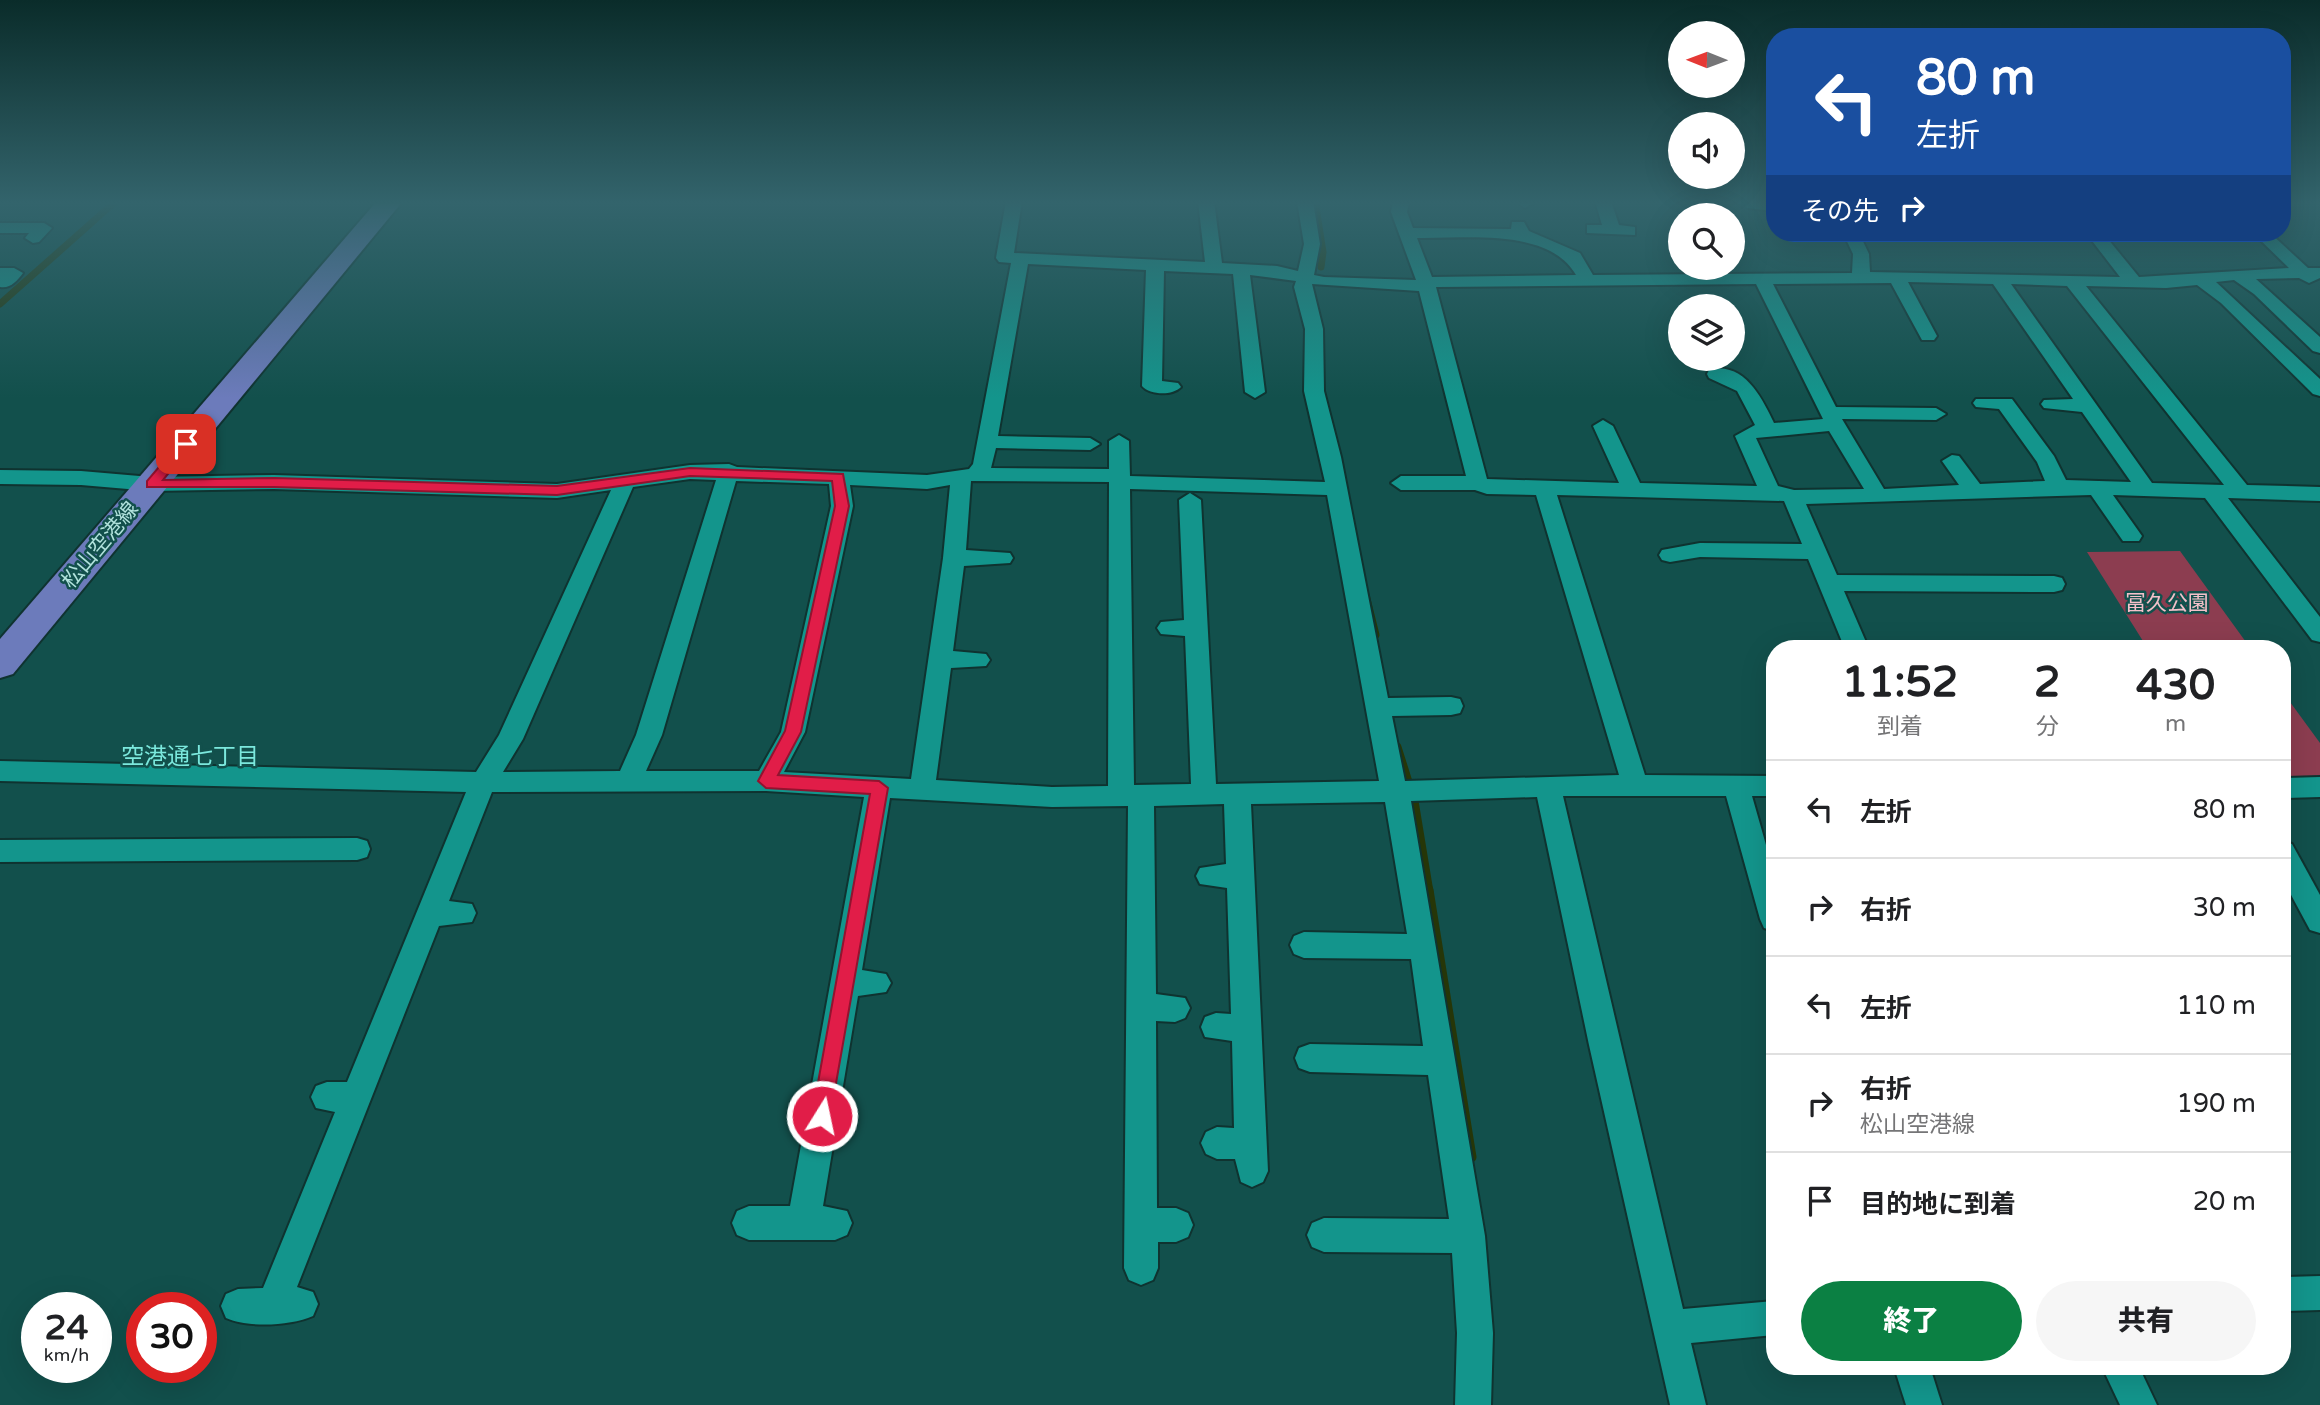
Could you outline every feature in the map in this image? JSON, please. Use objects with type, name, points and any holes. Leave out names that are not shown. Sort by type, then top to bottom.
[{"type":"main road","name":"松山空港線","points":[[0,664],[335,267]]},
{"type":"street","points":[[922,791],[968,476],[983,464],[1019,267]]},
{"type":"street","points":[[1155,267],[1152,386],[1171,387]]},
{"type":"street","points":[[1172,267],[1284,272],[1324,282],[1426,284],[1587,279],[1861,278],[2071,279],[2165,283],[2238,275],[2312,273],[2320,289]]},
{"type":"street","points":[[1307,267],[1306,300],[1314,329],[1314,391],[1336,489],[1353,593],[1364,625],[1376,707],[1405,791],[1423,947],[1468,1236],[1474,1308],[1473,1405]]},
{"type":"street","points":[[1419,267],[1478,483]]},
{"type":"street","points":[[1581,267],[1587,279]]},
{"type":"street","points":[[1861,267],[1861,278]]},
{"type":"street","points":[[2121,267],[2133,281]]},
{"type":"street","points":[[1241,270],[1255,392]]},
{"type":"street","points":[[2238,275],[2260,290],[2320,347]]},
{"type":"street","points":[[1897,278],[1928,336]]},
{"type":"street","points":[[1998,278],[2146,489]]},
{"type":"street","points":[[1762,279],[1833,419],[1878,496]]},
{"type":"street","points":[[2071,279],[2240,491]]},
{"type":"street","points":[[2201,279],[2227,299],[2320,390]]},
{"type":"street","points":[[1133,328],[1154,328]]},
{"type":"street","points":[[1716,374],[1734,377],[1745,386],[1767,430]]},
{"type":"street","points":[[1983,403],[2005,403],[2047,461],[2058,487]]},
{"type":"street","points":[[2051,404],[2088,405]]},
{"type":"street","points":[[1853,640],[1817,552],[1745,436],[1833,419],[1936,414]]},
{"type":"street","points":[[1603,426],[1633,490]]},
{"type":"street","points":[[1119,441],[1141,1007],[1141,1268]]},
{"type":"street","points":[[987,442],[1090,444]]},
{"type":"street","points":[[1952,461],[1974,491]]},
{"type":"street","points":[[0,477],[81,478],[152,484],[274,482],[557,491],[690,472],[729,471],[927,482],[968,476],[1120,479],[1336,489]]},
{"type":"street","points":[[629,780],[649,736],[729,471]]},
{"type":"street","points":[[766,781],[793,732],[842,506],[838,477]]},
{"type":"street","points":[[239,1306],[287,1304],[342,1097],[430,914],[483,782],[551,670],[596,571],[625,480]]},
{"type":"street","points":[[1401,483],[1478,483],[1487,487],[1782,495],[1878,496],[2058,487],[2320,494]]},
{"type":"street","points":[[2096,487],[2131,536]]},
{"type":"street","points":[[1544,488],[1635,785]]},
{"type":"street","points":[[2210,490],[2320,634]]},
{"type":"street","points":[[1183,509],[1196,628],[1204,794]]},
{"type":"street","points":[[1670,555],[1700,550],[1817,552]]},
{"type":"street","points":[[954,558],[1002,558]]},
{"type":"street","points":[[1829,583],[2054,584]]},
{"type":"street","points":[[1169,628],[1196,628]]},
{"type":"street","points":[[940,659],[978,660]]},
{"type":"street","points":[[1376,707],[1451,706]]},
{"type":"street","points":[[0,771],[483,782],[766,781],[1052,797],[1548,786],[1766,786]]},
{"type":"street","points":[[1548,786],[1688,1405]]},
{"type":"street","points":[[1736,786],[1766,891]]},
{"type":"street","points":[[2291,788],[2320,787]]},
{"type":"street","points":[[749,1223],[819,1223],[845,983],[879,788]]},
{"type":"street","points":[[1217,1143],[1252,1158],[1237,794]]},
{"type":"street","points":[[0,851],[123,860],[311,860],[357,849]]},
{"type":"street","points":[[2291,868],[2320,921]]},
{"type":"street","points":[[1210,876],[1240,876]]},
{"type":"street","points":[[430,914],[463,913]]},
{"type":"street","points":[[1304,945],[1423,947]]},
{"type":"street","points":[[845,983],[876,983]]},
{"type":"street","points":[[1141,1007],[1175,1008]]},
{"type":"street","points":[[1216,1027],[1247,1028]]},
{"type":"street","points":[[1310,1058],[1441,1061]]},
{"type":"street","points":[[1142,1225],[1176,1225]]},
{"type":"street","points":[[1324,1235],[1468,1236]]},
{"type":"street","points":[[1670,1328],[1766,1319]]},
{"type":"street","points":[[1915,1375],[1924,1405]]},
{"type":"street","points":[[2124,1375],[2139,1405]]},
{"type":"green space","name":"冨久公園","points":[[2180,551],[2244,640],[2142,640],[2087,552]]},
{"type":"green space","points":[[2291,703],[2320,743],[2320,780],[2291,781]]},
{"type":"waterway","points":[[0,304],[42,267]]},
{"type":"waterway","points":[[1365,595],[1375,635]]},
{"type":"waterway","points":[[1397,747],[1414,801],[1429,892]]},
{"type":"waterway","points":[[1428,890],[1471,1157]]},
{"type":"district","name":"空港通七丁目","points":[[190,756]]},
{"type":"route","points":[[186,444],[152,484],[274,482],[557,491],[690,472],[764,472],[838,477],[842,506],[793,732],[766,781],[879,788],[822,1116]]}]
